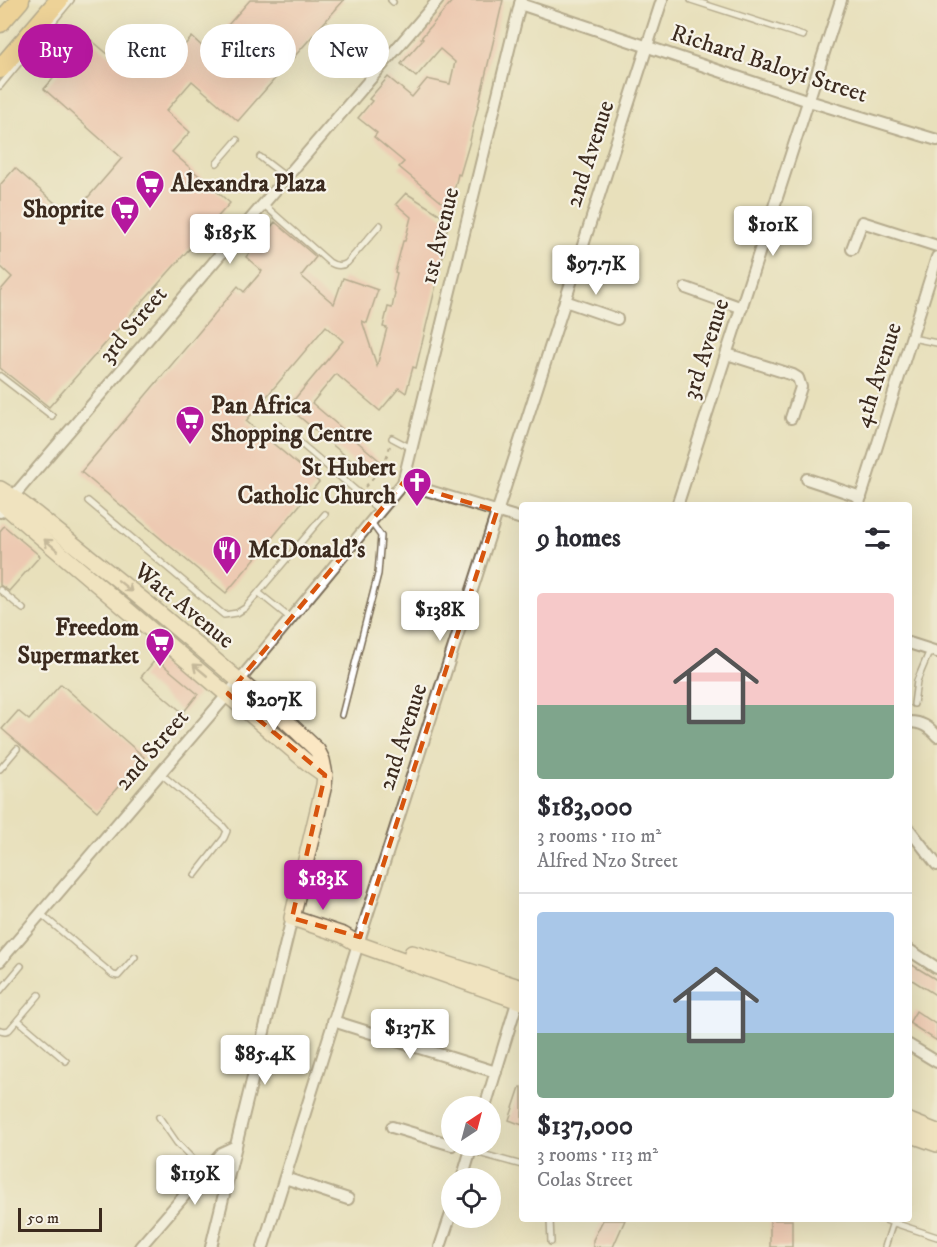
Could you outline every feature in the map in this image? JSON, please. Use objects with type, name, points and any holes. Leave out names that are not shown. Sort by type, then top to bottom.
[{"type":"main road","points":[[0,23],[20,0]]},
{"type":"main road","points":[[0,69],[59,0]]},
{"type":"street","name":"3rd Street","points":[[4,501],[438,0]]},
{"type":"street","name":"2nd Avenue","points":[[263,1247],[333,1021],[662,0]]},
{"type":"street","name":"3rd Avenue","points":[[678,502],[841,0]]},
{"type":"street","name":"Richard Baloyi Street","points":[[521,2],[809,101],[937,140]]},
{"type":"street","name":"1st Avenue","points":[[403,483],[521,2]]},
{"type":"street","points":[[852,249],[862,222],[937,246]]},
{"type":"street","name":"4th Avenue","points":[[860,501],[937,256]]},
{"type":"street","points":[[686,288],[742,308]]},
{"type":"street","points":[[565,301],[617,319]]},
{"type":"street","points":[[727,354],[798,378],[801,387],[791,418]]},
{"type":"street","points":[[807,479],[860,501]]},
{"type":"street","points":[[403,483],[519,518]]},
{"type":"street","name":"2nd Street","points":[[0,961],[228,694],[403,483]]},
{"type":"street","name":"Watt Avenue","points":[[4,501],[239,680],[309,741],[322,760],[325,775]]},
{"type":"street","name":"Watt Avenue","points":[[4,501],[308,763],[325,775]]},
{"type":"street","points":[[912,644],[934,651]]},
{"type":"street","points":[[912,722],[927,726],[937,736]]},
{"type":"street","points":[[211,1247],[320,804],[325,775]]},
{"type":"street","points":[[912,833],[937,865]]},
{"type":"street","points":[[292,918],[519,992]]},
{"type":"street","points":[[912,952],[937,968]]},
{"type":"street","points":[[488,1096],[519,999]]},
{"type":"street","points":[[333,1021],[496,1072]]},
{"type":"street","points":[[912,1048],[937,1062]]},
{"type":"street","points":[[912,1122],[937,1132]]},
{"type":"street","points":[[392,1127],[441,1142]]},
{"type":"street","points":[[912,1135],[937,1144]]},
{"type":"street","points":[[140,1247],[221,1153],[236,1146]]},
{"type":"street","points":[[285,1178],[348,1199]]},
{"type":"street","points":[[440,1247],[446,1228]]},
{"type":"lane","points":[[0,86],[71,0]]},
{"type":"lane","points":[[691,0],[803,36]]},
{"type":"lane","points":[[217,163],[237,140]]},
{"type":"lane","points":[[260,157],[286,177]]},
{"type":"lane","points":[[263,204],[333,265],[343,266],[347,263],[380,225]]},
{"type":"lane","points":[[912,338],[937,343]]},
{"type":"lane","points":[[0,376],[52,416]]},
{"type":"lane","points":[[279,425],[380,511]]},
{"type":"lane","points":[[392,438],[411,448]]},
{"type":"lane","points":[[88,501],[225,615],[237,613],[259,593],[325,514]]},
{"type":"lane","points":[[342,715],[378,574],[381,536],[371,522]]},
{"type":"lane","points":[[0,590],[23,609]]},
{"type":"lane","points":[[259,593],[290,618]]},
{"type":"lane","points":[[914,704],[916,681],[934,651]]},
{"type":"lane","points":[[0,769],[17,749]]},
{"type":"lane","points":[[160,773],[227,831],[195,875]]},
{"type":"lane","points":[[40,914],[113,975],[118,976],[122,973],[135,957]]},
{"type":"lane","points":[[0,991],[21,966]]},
{"type":"lane","points":[[0,1030],[9,1030],[39,995]]},
{"type":"lane","points":[[18,1020],[66,1061]]},
{"type":"lane","points":[[159,1117],[177,1143],[205,1172]]},
{"type":"lane","points":[[497,1156],[519,1163]]},
{"type":"lane","points":[[550,1222],[551,1242]]},
{"type":"lane","points":[[885,1247],[893,1222],[937,1237]]},
{"type":"path","points":[[359,492],[384,465],[392,438]]},
{"type":"highlighted area","points":[[403,483],[497,511],[360,937],[292,918],[325,775],[228,694]]},
{"type":"building","name":"Alexandra Plaza","points":[[250,0],[344,0],[323,24],[308,24],[308,41],[296,55],[296,24],[229,24]]},
{"type":"building","points":[[453,0],[503,0],[470,141],[460,175],[458,174],[450,209],[399,167],[404,162],[374,137],[377,133],[358,118],[372,101],[369,99],[387,78],[412,97],[427,79],[450,84],[455,62],[440,49],[416,77],[401,64],[423,39],[421,38]]},
{"type":"building","name":"Alexandra Plaza","points":[[192,37],[200,44],[200,78],[276,78],[238,121],[192,81],[166,111],[190,132],[172,152],[230,203],[49,407],[0,368],[0,291],[12,277],[0,266],[0,185],[15,168],[71,217],[122,158],[44,89],[54,78],[93,78],[93,41],[105,52],[105,78],[188,78],[188,41]]},
{"type":"building","name":"Pan Africa Shopping Centre","points":[[406,193],[449,220],[443,246],[445,248],[416,368],[413,367],[406,393],[399,388],[380,411],[336,374],[312,403],[380,461],[368,475],[288,407],[343,341],[326,326],[246,421],[319,482],[226,593],[81,472],[238,286],[244,292],[262,271],[246,257],[275,222],[316,257],[301,276],[334,304],[343,278],[378,290],[367,323],[362,321],[377,366],[387,328],[383,327],[388,307],[392,308],[395,293],[393,290],[397,273],[395,272],[411,217],[396,204]]},
{"type":"building","points":[[4,526],[40,556],[9,591],[0,585],[0,531]]},
{"type":"building","points":[[156,659],[198,694],[183,713],[141,677]]},
{"type":"building","points":[[61,684],[144,757],[97,811],[2,729],[18,711],[29,720]]},
{"type":"building","points":[[912,965],[937,980],[937,996],[912,980]]},
{"type":"building","points":[[916,1011],[937,1025],[937,1041],[912,1025],[912,1018]]},
{"type":"building","points":[[519,1090],[519,1124],[509,1120]]},
{"type":"building","points":[[602,1222],[624,1222],[613,1247],[593,1247],[593,1240]]},
{"type":"building","points":[[770,1222],[792,1222],[792,1247],[770,1247]]},
{"type":"place","name":"Alexandra Plaza","points":[[150,210]]},
{"type":"place","name":"Shoprite","points":[[125,236]]},
{"type":"place","name":"Pan Africa Shopping Centre","points":[[190,446]]},
{"type":"place","name":"St Hubert Catholic Church","points":[[417,508]]},
{"type":"place","name":"McDonald's","points":[[227,576]]},
{"type":"place","name":"Freedom Supermarket","points":[[160,668]]}]
